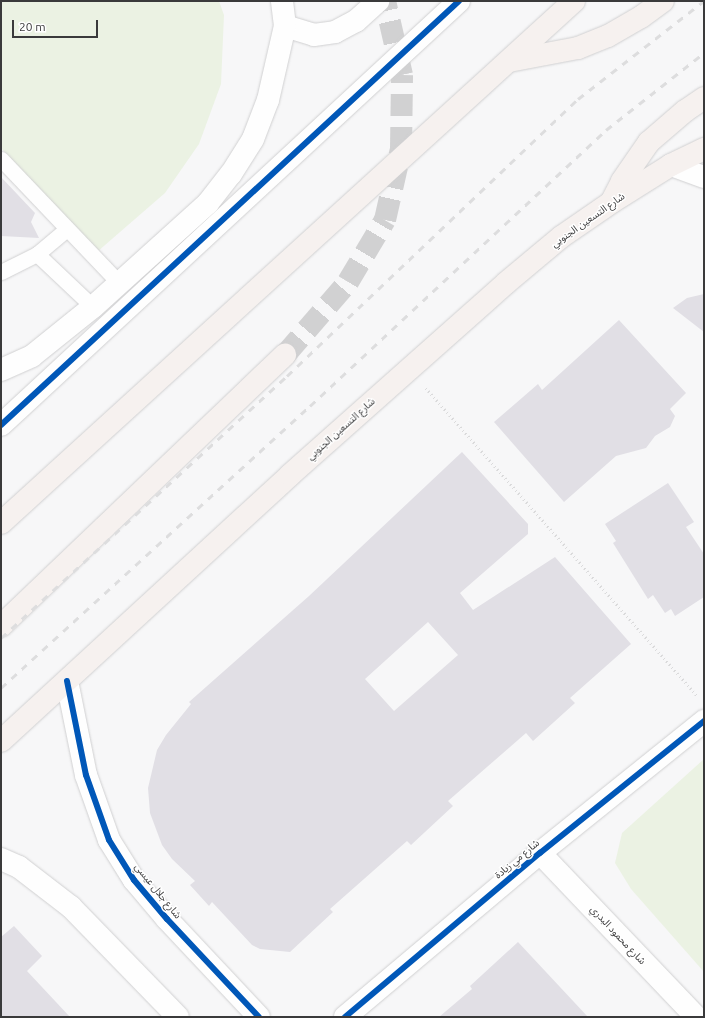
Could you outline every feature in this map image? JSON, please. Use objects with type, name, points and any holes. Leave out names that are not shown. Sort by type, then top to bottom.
[{"type":"highway","points":[[1,523],[574,1]]},
{"type":"highway","points":[[509,61],[584,45],[608,36],[641,17],[663,1]]},
{"type":"highway","points":[[612,202],[622,181],[650,142],[684,111],[704,98]]},
{"type":"highway","name":"شارع التسعين الجنوبي","points":[[1,740],[290,475],[512,278],[561,238],[612,202],[671,165],[704,149]]},
{"type":"highway","points":[[1,626],[285,355]]},
{"type":"street","points":[[1,370],[32,356],[120,284],[208,203],[231,174],[253,138],[268,100],[285,26],[282,1]]},
{"type":"street","points":[[285,26],[314,35],[335,32],[356,21],[378,1]]},
{"type":"street","points":[[1,425],[137,301],[459,1]]},
{"type":"street","points":[[671,165],[704,177]]},
{"type":"street","points":[[120,284],[137,301]]},
{"type":"street","name":"شارع جلال عيسي","points":[[67,681],[86,775],[110,840],[134,880],[167,919],[259,1017]]},
{"type":"street","name":"شارع مي زيادة","points":[[345,1017],[540,853],[704,721]]},
{"type":"street","name":"شارع محمود البدري","points":[[540,853],[696,1017]]},
{"type":"street","points":[[1,859],[19,868],[71,907],[178,1017]]},
{"type":"lane","points":[[1,159],[66,230],[120,284]]},
{"type":"lane","points":[[1,272],[37,254],[66,230]]},
{"type":"lane","points":[[37,254],[93,307]]},
{"type":"path","points":[[409,368],[704,702]]},
{"type":"green space","points":[[1,1],[219,1],[224,15],[221,84],[199,144],[165,193],[97,252],[1,148]]},
{"type":"green space","points":[[704,759],[704,972],[631,889],[615,863],[622,833]]},
{"type":"building","points":[[1,177],[35,213],[31,222],[39,238],[1,236]]},
{"type":"building","points":[[704,294],[704,332],[673,308],[687,298]]},
{"type":"building","points":[[619,320],[686,393],[670,409],[675,416],[670,427],[655,436],[646,448],[616,456],[564,502],[494,422],[538,384],[542,390]]},
{"type":"building","points":[[462,452],[528,524],[528,534],[460,593],[473,610],[555,557],[631,644],[570,698],[575,703],[533,741],[526,733],[448,801],[453,806],[411,845],[407,841],[330,909],[333,912],[290,952],[260,949],[252,945],[212,902],[209,906],[190,885],[195,881],[172,859],[162,845],[150,813],[148,788],[157,750],[166,735],[191,704],[189,702],[309,596]],"holes":[[[428,622],[458,655],[394,711],[365,679]]]},
{"type":"building","points":[[668,483],[694,522],[686,527],[704,554],[704,597],[675,616],[671,609],[665,613],[653,595],[648,599],[613,543],[616,541],[605,524]]},
{"type":"building","points":[[14,926],[42,956],[27,971],[70,1017],[1,1017],[1,937]]},
{"type":"building","points":[[518,942],[588,1017],[439,1017],[472,989],[470,986]]},
{"type":"tunnel","points":[[285,355],[348,282],[385,220],[401,149],[402,75],[385,1]]},
{"type":"railway","points":[[1,638],[287,376],[578,99],[704,1]]},
{"type":"railway","points":[[1,688],[310,406],[606,130],[704,53]]},
{"type":"cycle path","points":[[1,425],[459,1]]},
{"type":"cycle path","points":[[67,681],[86,775],[109,840],[134,880],[167,919],[259,1017]]},
{"type":"cycle path","points":[[345,1017],[540,853],[704,721]]}]
